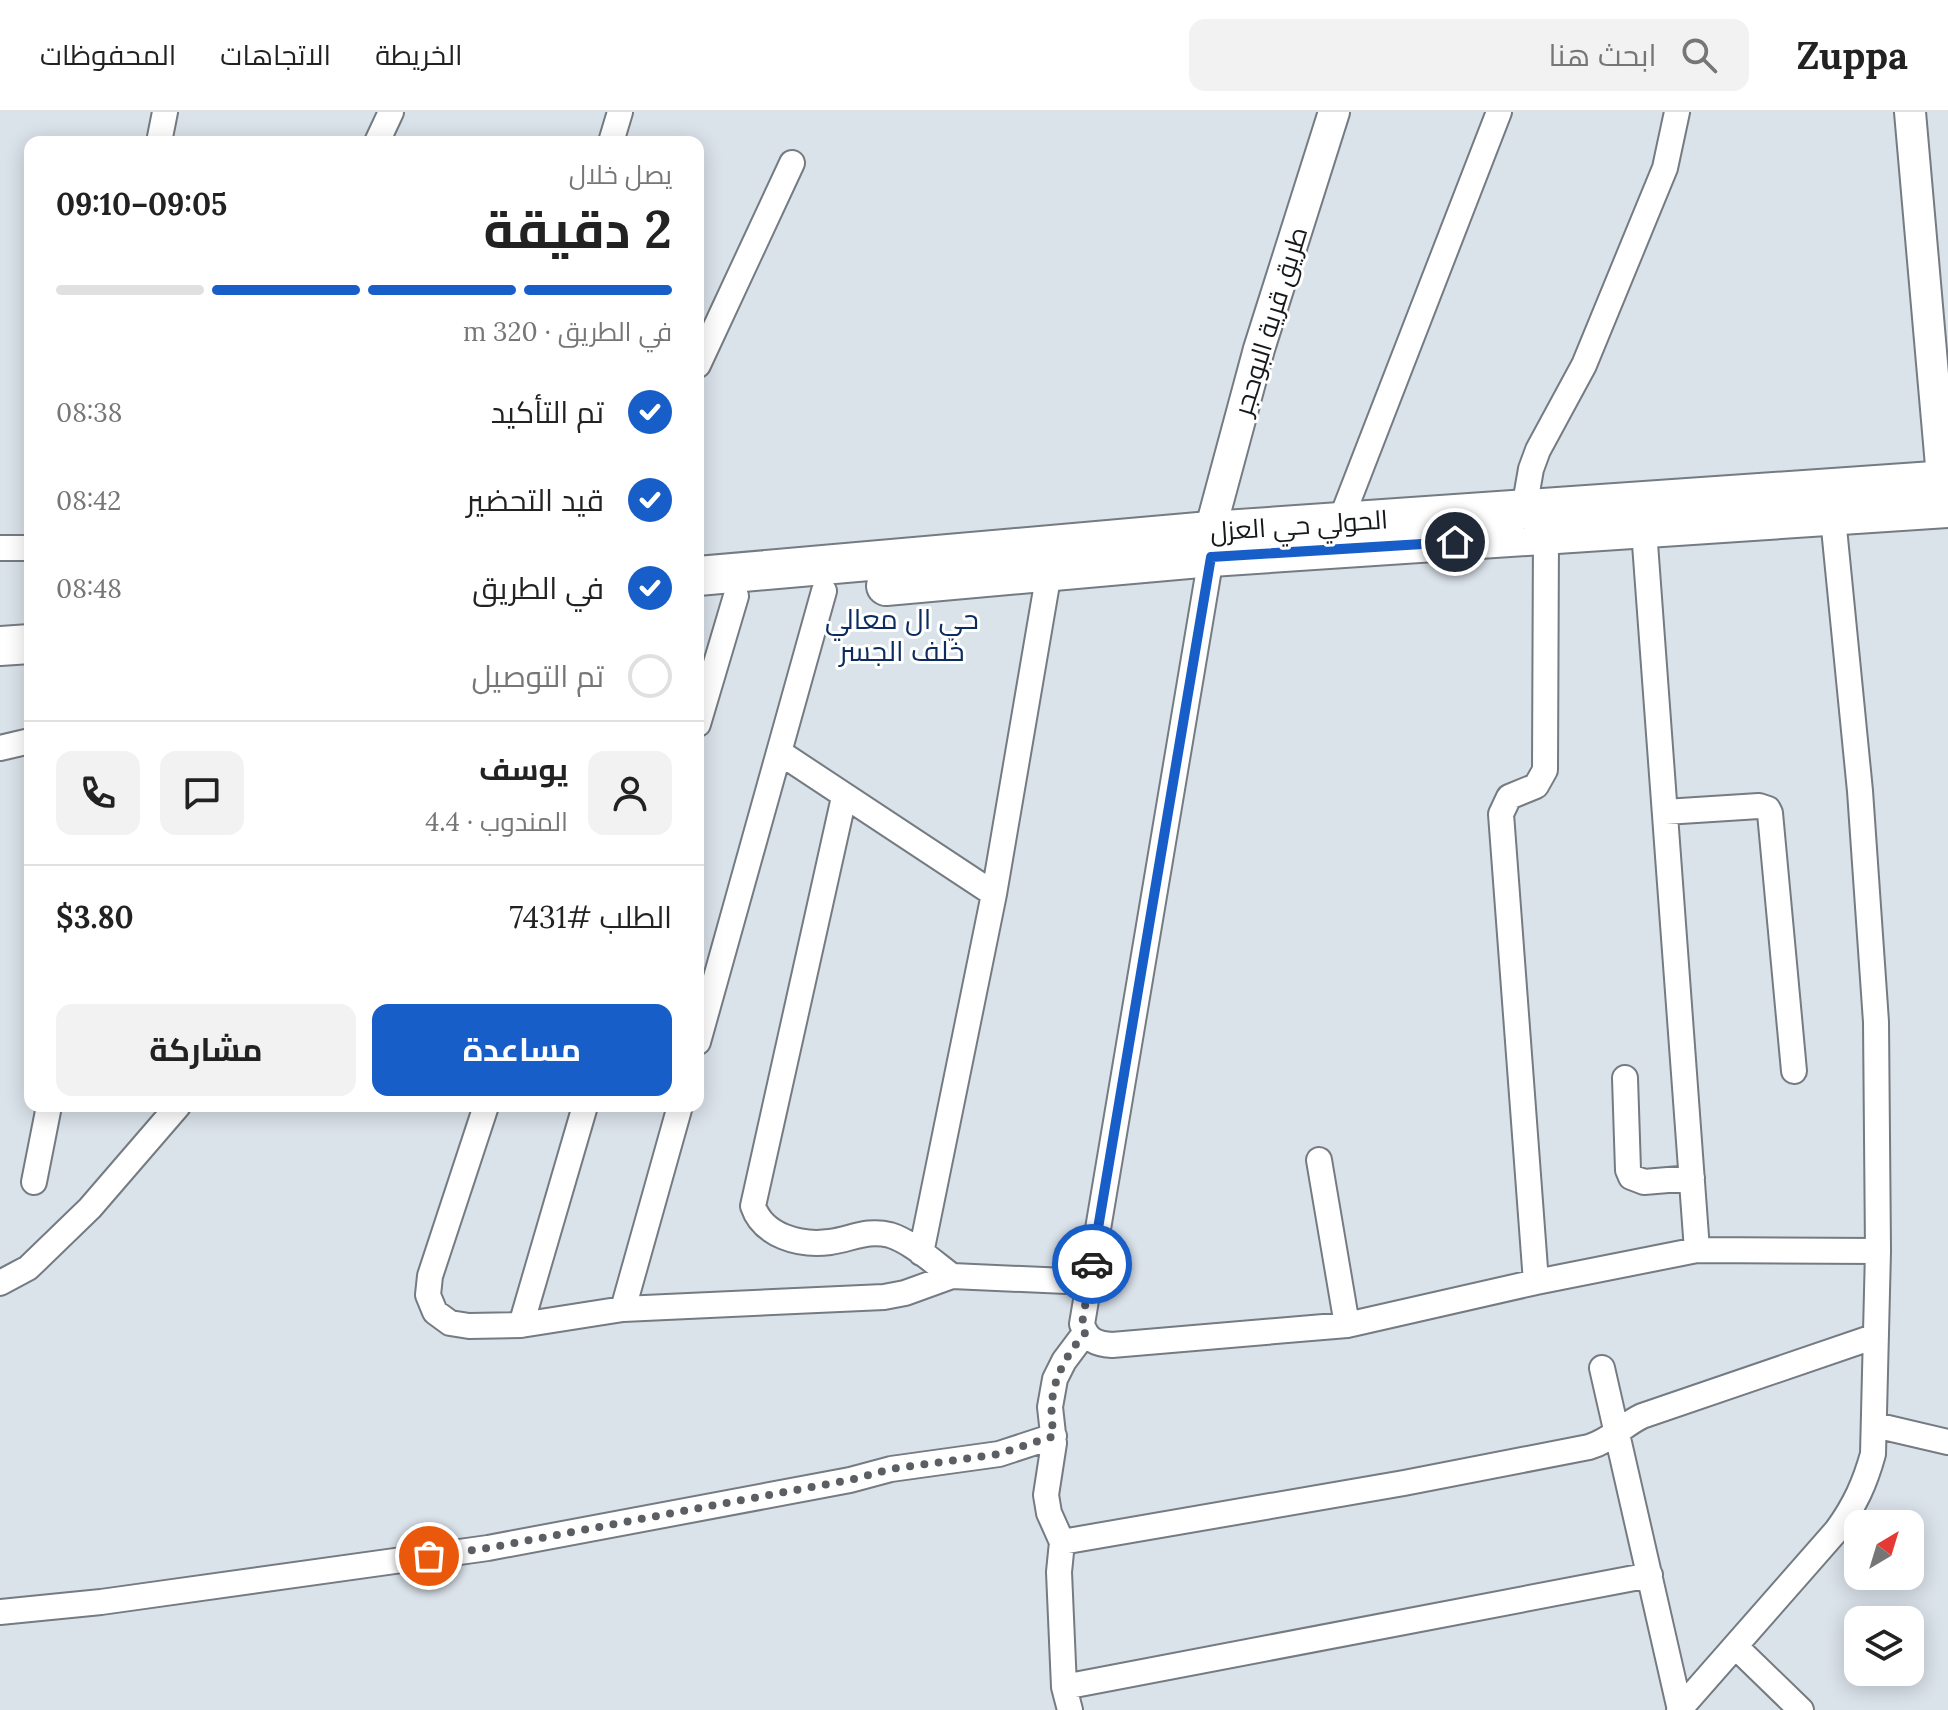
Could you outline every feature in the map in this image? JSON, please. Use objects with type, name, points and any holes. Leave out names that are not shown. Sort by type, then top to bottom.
[{"type":"highway","name":"الحولي حي العزل","points":[[704,576],[1946,499]]},
{"type":"highway","name":"الحولي حي العزل","points":[[704,597],[824,591],[1049,572],[1340,522],[1535,522],[1644,530],[1833,518],[1946,499]]},
{"type":"highway","points":[[0,646],[24,644]]},
{"type":"street","points":[[160,136],[165,112]]},
{"type":"street","points":[[380,136],[391,112]]},
{"type":"street","points":[[613,136],[620,112]]},
{"type":"street","name":"طريق قرية البوحجر","points":[[1210,544],[1259,349],[1334,112]]},
{"type":"street","points":[[1340,522],[1499,112]]},
{"type":"street","points":[[1536,1282],[1501,814],[1509,797],[1536,786],[1545,770],[1535,522],[1529,479],[1538,450],[1584,365],[1665,168],[1677,112]]},
{"type":"street","points":[[1910,112],[1946,499]]},
{"type":"street","points":[[704,352],[792,163]]},
{"type":"street","points":[[1679,1710],[1854,1507],[1869,1467],[1875,1425],[1878,1251],[1876,1022],[1871,927],[1833,518]]},
{"type":"street","points":[[1644,530],[1697,1250]]},
{"type":"street","points":[[1210,544],[1082,1324],[1092,1341],[1112,1345],[1347,1325],[1536,1282],[1697,1250],[1878,1251]]},
{"type":"street","points":[[0,548],[24,548]]},
{"type":"street","points":[[921,1253],[994,894],[1049,572]]},
{"type":"street","points":[[704,1021],[824,591]]},
{"type":"street","points":[[704,704],[736,596]]},
{"type":"street","points":[[0,748],[24,742]]},
{"type":"street","points":[[779,752],[994,894]]},
{"type":"street","points":[[844,797],[753,1206],[757,1219],[767,1229],[798,1241],[828,1242],[855,1234],[878,1233],[899,1239],[952,1276]]},
{"type":"street","points":[[1665,812],[1759,806],[1770,813],[1794,1071]]},
{"type":"street","points":[[1625,1078],[1628,1170],[1631,1177],[1644,1182],[1692,1178]]},
{"type":"street","points":[[34,1182],[48,1112]]},
{"type":"street","points":[[0,1283],[28,1268],[90,1208],[173,1112]]},
{"type":"street","points":[[484,1112],[430,1276],[428,1295],[435,1312],[450,1323],[469,1326],[521,1325],[623,1309],[884,1297],[952,1276],[1089,1282]]},
{"type":"street","points":[[521,1325],[583,1112]]},
{"type":"street","points":[[623,1309],[678,1112]]},
{"type":"street","points":[[1319,1160],[1347,1325]]},
{"type":"street","points":[[1085,1333],[1055,1379],[1050,1407],[1054,1436],[1046,1504],[1062,1542],[1059,1572],[1067,1699],[1650,1575]]},
{"type":"street","points":[[1062,1542],[1389,1486],[1589,1447],[1607,1441],[1642,1416],[1876,1336]]},
{"type":"street","points":[[1602,1368],[1679,1710]]},
{"type":"street","points":[[1875,1425],[1948,1442]]},
{"type":"street","points":[[0,1612],[101,1602],[488,1548],[850,1480],[891,1469],[999,1454],[1054,1436]]},
{"type":"street","points":[[1736,1647],[1801,1710]]},
{"type":"way so far","points":[[429,1556],[488,1548],[850,1480],[891,1469],[999,1454],[1054,1436],[1050,1407],[1055,1379],[1085,1333],[1082,1324],[1092,1264]]},
{"type":"district","name":"حي ال معالي خلف الجسر","points":[[902,635]]},
{"type":"route","points":[[1092,1264],[1211,557],[1455,542]]}]
